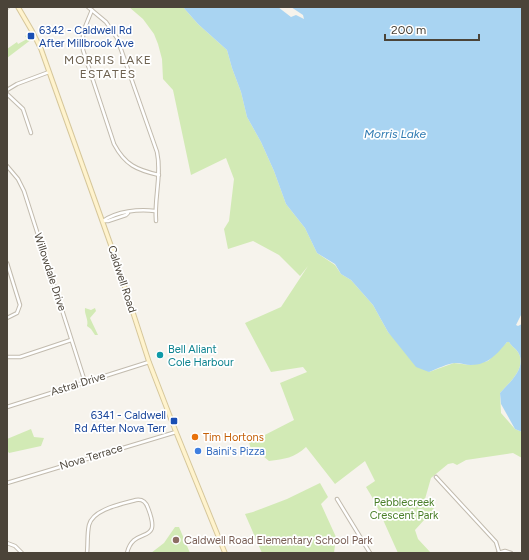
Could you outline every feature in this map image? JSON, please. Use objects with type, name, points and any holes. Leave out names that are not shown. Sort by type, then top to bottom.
[{"type":"street","name":"Caldwell Road","points":[[18,7],[39,43],[103,221],[149,362],[225,553]]},
{"type":"street","points":[[88,7],[110,26],[120,44],[157,152],[160,168],[155,211],[156,221]]},
{"type":"street","points":[[92,10],[83,32],[83,50],[114,144],[122,156],[133,166],[143,171],[159,175]]},
{"type":"street","points":[[7,90],[16,84],[49,72]]},
{"type":"street","points":[[7,94],[23,109],[31,133]]},
{"type":"street","name":"Willowdale Drive","points":[[7,166],[18,179],[24,191],[85,382]]},
{"type":"street","points":[[103,221],[108,221],[128,213],[142,210],[155,211]]},
{"type":"street","points":[[7,263],[20,305],[17,313],[7,318]]},
{"type":"street","points":[[7,357],[20,357],[71,340]]},
{"type":"street","name":"Astral Drive","points":[[7,407],[149,362]]},
{"type":"street","name":"Nova Terrace","points":[[7,483],[176,432]]},
{"type":"street","points":[[436,477],[496,542],[498,552],[505,551],[511,553]]},
{"type":"street","points":[[337,499],[370,553]]},
{"type":"street","points":[[87,553],[89,527],[94,516],[103,510],[136,500],[141,500],[146,503],[153,527],[149,533],[133,541],[129,546],[127,553]]},
{"type":"street","points":[[7,543],[15,546],[22,553]]},
{"type":"green space","name":"Pebblecreek Crescent Park","points":[[129,7],[183,7],[198,24],[227,50],[241,92],[247,117],[261,142],[274,171],[286,204],[305,228],[317,253],[335,265],[341,274],[351,280],[373,305],[388,332],[429,372],[454,363],[470,365],[488,361],[507,342],[509,342],[518,352],[521,360],[516,375],[500,393],[501,413],[515,429],[522,432],[522,458],[513,453],[466,460],[457,465],[453,463],[448,464],[431,478],[425,499],[434,509],[415,530],[418,539],[431,553],[398,553],[375,502],[366,487],[375,481],[365,461],[335,484],[306,447],[293,456],[280,460],[269,461],[263,456],[254,457],[249,443],[294,420],[280,383],[307,372],[303,367],[271,372],[245,323],[281,307],[308,266],[300,276],[279,255],[253,241],[228,249],[224,229],[229,221],[234,179],[226,158],[191,175],[173,90],[163,79],[162,59],[158,44],[154,34],[143,19]]},
{"type":"green space","points":[[29,34],[32,39],[7,58],[7,49],[17,42],[18,44],[27,39],[25,36]]},
{"type":"green space","points":[[85,308],[91,310],[95,308],[96,311],[90,318],[98,335],[95,335],[87,326]]},
{"type":"green space","points":[[31,429],[34,437],[44,438],[41,446],[9,453],[7,450],[7,439]]},
{"type":"green space","points":[[320,483],[328,497],[321,504],[336,537],[334,553],[262,553],[245,514],[287,499]]},
{"type":"green space","name":"Caldwell Road Elementary School Park","points":[[175,527],[179,527],[190,553],[151,553],[164,543]]},
{"type":"water","name":"Morris Lake","points":[[183,7],[278,7],[291,17],[296,15],[304,19],[303,15],[291,7],[522,7],[522,313],[516,325],[518,326],[522,324],[522,432],[515,429],[501,404],[500,393],[516,375],[521,360],[517,351],[509,342],[507,342],[492,358],[477,365],[453,363],[429,372],[416,367],[388,332],[373,305],[351,280],[341,274],[335,264],[317,253],[305,228],[286,204],[274,171],[261,142],[247,117],[241,92],[227,50],[198,24]]},
{"type":"place","name":"6342 - Caldwell Rd After Millbrook Ave","points":[[31,36]]},
{"type":"place","name":"Bell Aliant Cole Harbour","points":[[160,355]]},
{"type":"place","name":"6341 - Caldwell Rd After Nova Terr","points":[[174,421]]},
{"type":"place","name":"Tim Hortons","points":[[195,437]]},
{"type":"place","name":"Baini's Pizza","points":[[198,451]]},
{"type":"place","name":"Caldwell Road Elementary School Park","points":[[176,540]]},
{"type":"district","name":"MORRIS LAKE ESTATES","points":[[108,67]]}]
